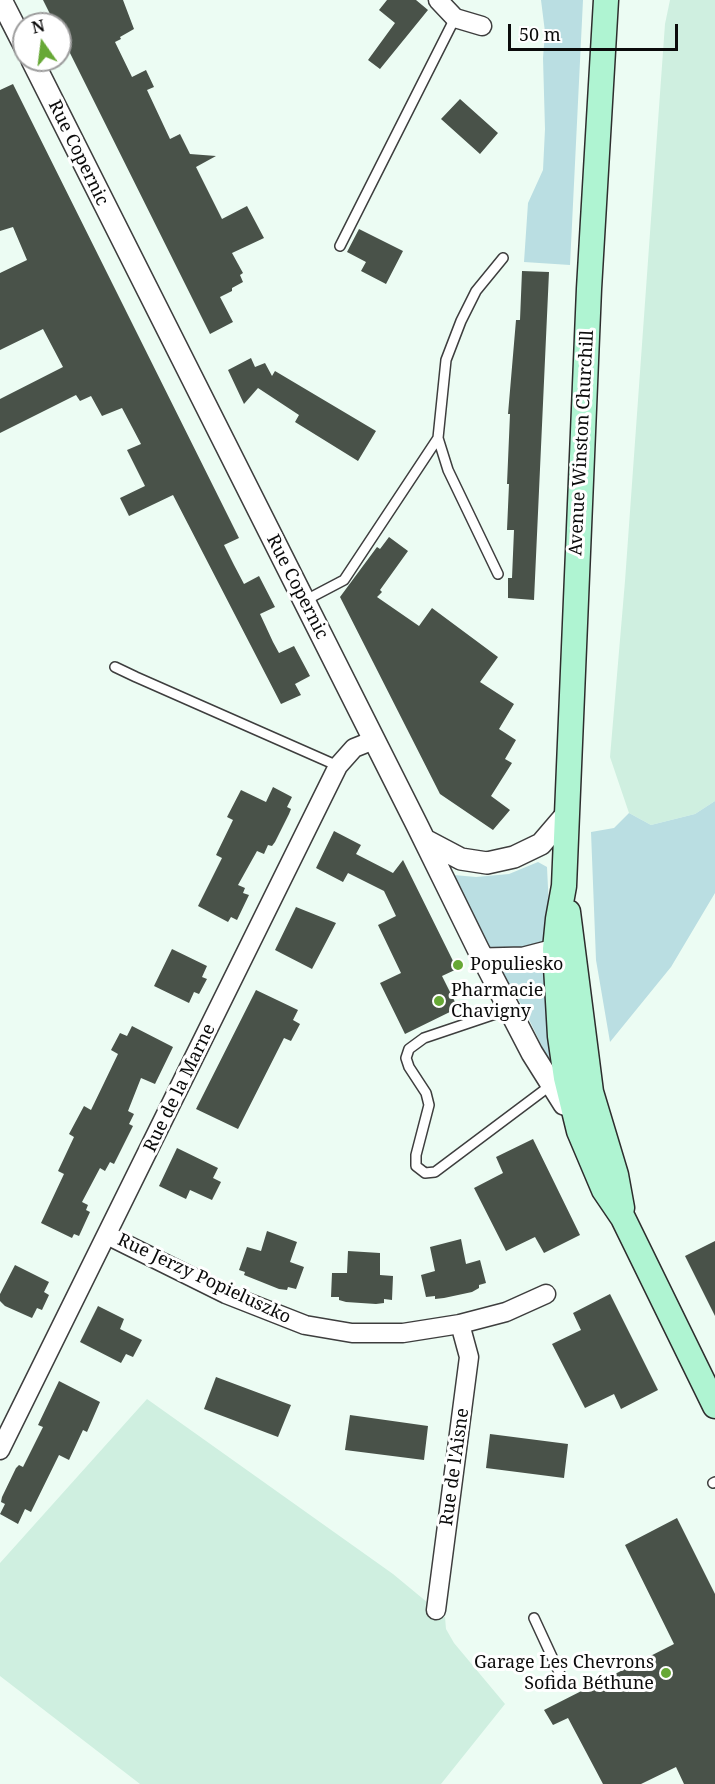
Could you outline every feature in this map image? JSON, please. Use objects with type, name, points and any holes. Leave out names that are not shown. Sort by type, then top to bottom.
[{"type":"main road","name":"Avenue Winston Churchill","points":[[606,0],[588,300],[565,816],[564,886],[558,919],[591,1092],[616,1175],[622,1215]]},
{"type":"main road","name":"Avenue Winston Churchill","points":[[564,942],[560,1036],[579,1131],[604,1190],[622,1215],[714,1403]]},
{"type":"main road","points":[[572,1105],[581,1106],[587,1113],[598,1149],[616,1175]]},
{"type":"street","points":[[1,0],[12,22]]},
{"type":"street","points":[[438,0],[455,18],[482,26]]},
{"type":"street","name":"Rue Copernic","points":[[38,72],[425,840],[448,892],[532,1053],[564,1104],[572,1105]]},
{"type":"street","name":"Rue de la Marne","points":[[0,1450],[338,766],[354,748],[374,740]]},
{"type":"street","points":[[425,840],[461,859],[487,863],[514,857],[541,844],[565,816]]},
{"type":"street","points":[[483,959],[524,958],[564,942]]},
{"type":"street","name":"Rue Jerzy Popieluszko","points":[[107,1235],[226,1294],[305,1325],[352,1333],[403,1333],[460,1324],[506,1312],[546,1294]]},
{"type":"street","name":"Rue de l'Aisne","points":[[436,1610],[469,1357],[460,1324]]},
{"type":"lane","points":[[340,246],[455,18]]},
{"type":"lane","points":[[498,574],[448,470],[438,438],[446,360],[476,291],[503,258]]},
{"type":"lane","points":[[304,601],[345,580],[438,438]]},
{"type":"lane","points":[[115,667],[338,766]]},
{"type":"lane","points":[[510,1009],[424,1038],[409,1049],[405,1058],[426,1093],[429,1105],[416,1155],[416,1166],[425,1173],[435,1172],[551,1085]]},
{"type":"lane","points":[[534,1618],[565,1685]]},
{"type":"green space","points":[[670,0],[715,0],[715,801],[695,814],[651,825],[629,813],[610,757],[665,24]]},
{"type":"green space","points":[[147,1399],[393,1574],[445,1617],[446,1629],[454,1643],[505,1704],[441,1784],[140,1784],[0,1676],[0,1563]]},
{"type":"shaded area","points":[[541,0],[583,0],[570,265],[524,262],[528,203],[543,170],[545,32]]},
{"type":"shaded area","points":[[715,801],[715,893],[671,967],[610,1042],[596,960],[591,832],[614,828],[629,813],[651,825],[695,814]]},
{"type":"shaded area","points":[[538,862],[547,867],[549,909],[547,938],[540,945],[515,951],[485,951],[454,875],[476,877],[509,874]]},
{"type":"shaded area","points":[[547,959],[557,1066],[551,1065],[523,1007],[497,967]]},
{"type":"building","points":[[43,0],[123,0],[134,29],[115,42],[132,77],[146,70],[154,87],[147,90],[170,139],[180,134],[190,154],[216,156],[196,167],[222,219],[247,206],[264,238],[232,253],[243,273],[240,275],[243,282],[220,297],[233,322],[210,334],[72,57],[72,12],[49,12]]},
{"type":"building","points":[[387,0],[416,0],[428,10],[380,69],[368,60],[395,23],[379,10]]},
{"type":"building","points":[[13,84],[239,538],[224,545],[234,565],[244,584],[259,576],[275,607],[260,614],[273,642],[279,653],[294,646],[310,676],[295,684],[301,695],[281,704],[173,495],[129,516],[120,498],[145,486],[127,450],[141,444],[122,408],[102,416],[91,396],[80,401],[76,395],[0,433],[0,399],[63,367],[43,329],[0,350],[0,273],[27,260],[13,227],[0,231],[0,90]]},
{"type":"building","points":[[460,99],[498,133],[480,154],[441,119]]},
{"type":"building","points":[[359,229],[403,251],[386,284],[361,271],[366,262],[347,252]]},
{"type":"building","points":[[522,271],[549,272],[534,600],[508,598],[508,578],[512,578],[514,530],[507,530],[510,414],[508,414],[516,320],[520,320]]},
{"type":"building","points":[[251,358],[255,367],[265,363],[272,376],[275,371],[376,431],[358,461],[295,422],[299,415],[258,388],[244,404],[228,370]]},
{"type":"building","points":[[389,537],[408,551],[377,597],[419,626],[432,608],[498,657],[480,682],[514,704],[499,729],[516,740],[505,759],[512,763],[491,796],[510,810],[493,830],[440,794],[340,597],[377,547],[380,549]]},
{"type":"building","points":[[273,787],[292,797],[287,807],[291,809],[275,842],[272,846],[268,845],[264,854],[257,851],[238,885],[245,888],[243,893],[249,895],[237,920],[231,917],[228,922],[198,906],[222,858],[216,855],[233,820],[227,817],[241,790],[266,802]]},
{"type":"building","points":[[334,831],[361,845],[356,854],[393,873],[403,860],[457,969],[442,976],[458,1008],[405,1034],[380,983],[401,973],[378,925],[396,916],[384,891],[348,873],[343,882],[316,868]]},
{"type":"building","points":[[296,907],[336,923],[312,969],[275,950]]},
{"type":"building","points":[[172,949],[207,966],[202,977],[207,979],[199,994],[194,992],[189,1003],[154,986]]},
{"type":"building","points":[[256,990],[298,1010],[293,1020],[300,1024],[291,1041],[284,1038],[238,1129],[196,1109]]},
{"type":"building","points":[[132,1026],[173,1047],[155,1084],[141,1078],[128,1111],[134,1114],[129,1124],[133,1126],[114,1164],[110,1162],[105,1171],[100,1168],[82,1202],[88,1205],[86,1210],[90,1212],[79,1236],[74,1234],[72,1238],[41,1223],[64,1174],[58,1171],[74,1137],[69,1134],[84,1106],[91,1110],[118,1054],[111,1050],[120,1033],[127,1036]]},
{"type":"building","points":[[533,1139],[580,1235],[544,1253],[535,1237],[506,1251],[474,1188],[503,1173],[496,1157]]},
{"type":"building","points":[[177,1148],[218,1168],[213,1178],[221,1182],[212,1200],[190,1190],[186,1199],[159,1186]]},
{"type":"building","points":[[267,1231],[297,1242],[290,1262],[304,1267],[296,1289],[288,1287],[287,1290],[279,1289],[244,1275],[245,1272],[239,1270],[247,1247],[261,1251]]},
{"type":"building","points":[[461,1239],[466,1264],[480,1260],[486,1283],[479,1285],[479,1288],[472,1292],[435,1299],[435,1296],[426,1297],[421,1275],[435,1271],[430,1247]]},
{"type":"building","points":[[715,1241],[715,1316],[685,1256]]},
{"type":"building","points":[[348,1251],[380,1253],[380,1275],[393,1276],[392,1300],[384,1299],[384,1303],[376,1304],[346,1302],[339,1300],[339,1297],[331,1297],[332,1273],[347,1273]]},
{"type":"building","points":[[15,1265],[49,1282],[44,1292],[49,1295],[42,1310],[37,1308],[32,1318],[5,1306],[0,1301],[0,1294]]},
{"type":"building","points":[[610,1294],[658,1390],[621,1409],[614,1394],[585,1408],[552,1344],[581,1330],[573,1313]]},
{"type":"building","points":[[98,1306],[124,1319],[120,1329],[142,1340],[133,1357],[126,1354],[121,1363],[80,1342]]},
{"type":"building","points":[[216,1377],[291,1405],[278,1437],[204,1409]]},
{"type":"building","points":[[59,1381],[100,1402],[87,1432],[83,1430],[69,1460],[59,1455],[31,1512],[25,1509],[18,1524],[0,1514],[5,1504],[1,1502],[2,1497],[16,1468],[19,1465],[23,1467],[43,1427],[38,1425]]},
{"type":"building","points":[[350,1415],[428,1426],[424,1460],[345,1450]]},
{"type":"building","points":[[490,1434],[568,1444],[564,1478],[486,1468]]},
{"type":"building","name":"Garage Les Chevrons Sofida Béthune","points":[[677,1518],[715,1594],[715,1784],[684,1784],[676,1767],[641,1784],[603,1784],[568,1718],[553,1725],[544,1710],[674,1644],[625,1545]]},
{"type":"place","name":"Populiesko","points":[[458,965]]},
{"type":"place","name":"Pharmacie Chavigny","points":[[439,1001]]},
{"type":"place","name":"Garage Les Chevrons Sofida Béthune","points":[[666,1673]]}]
